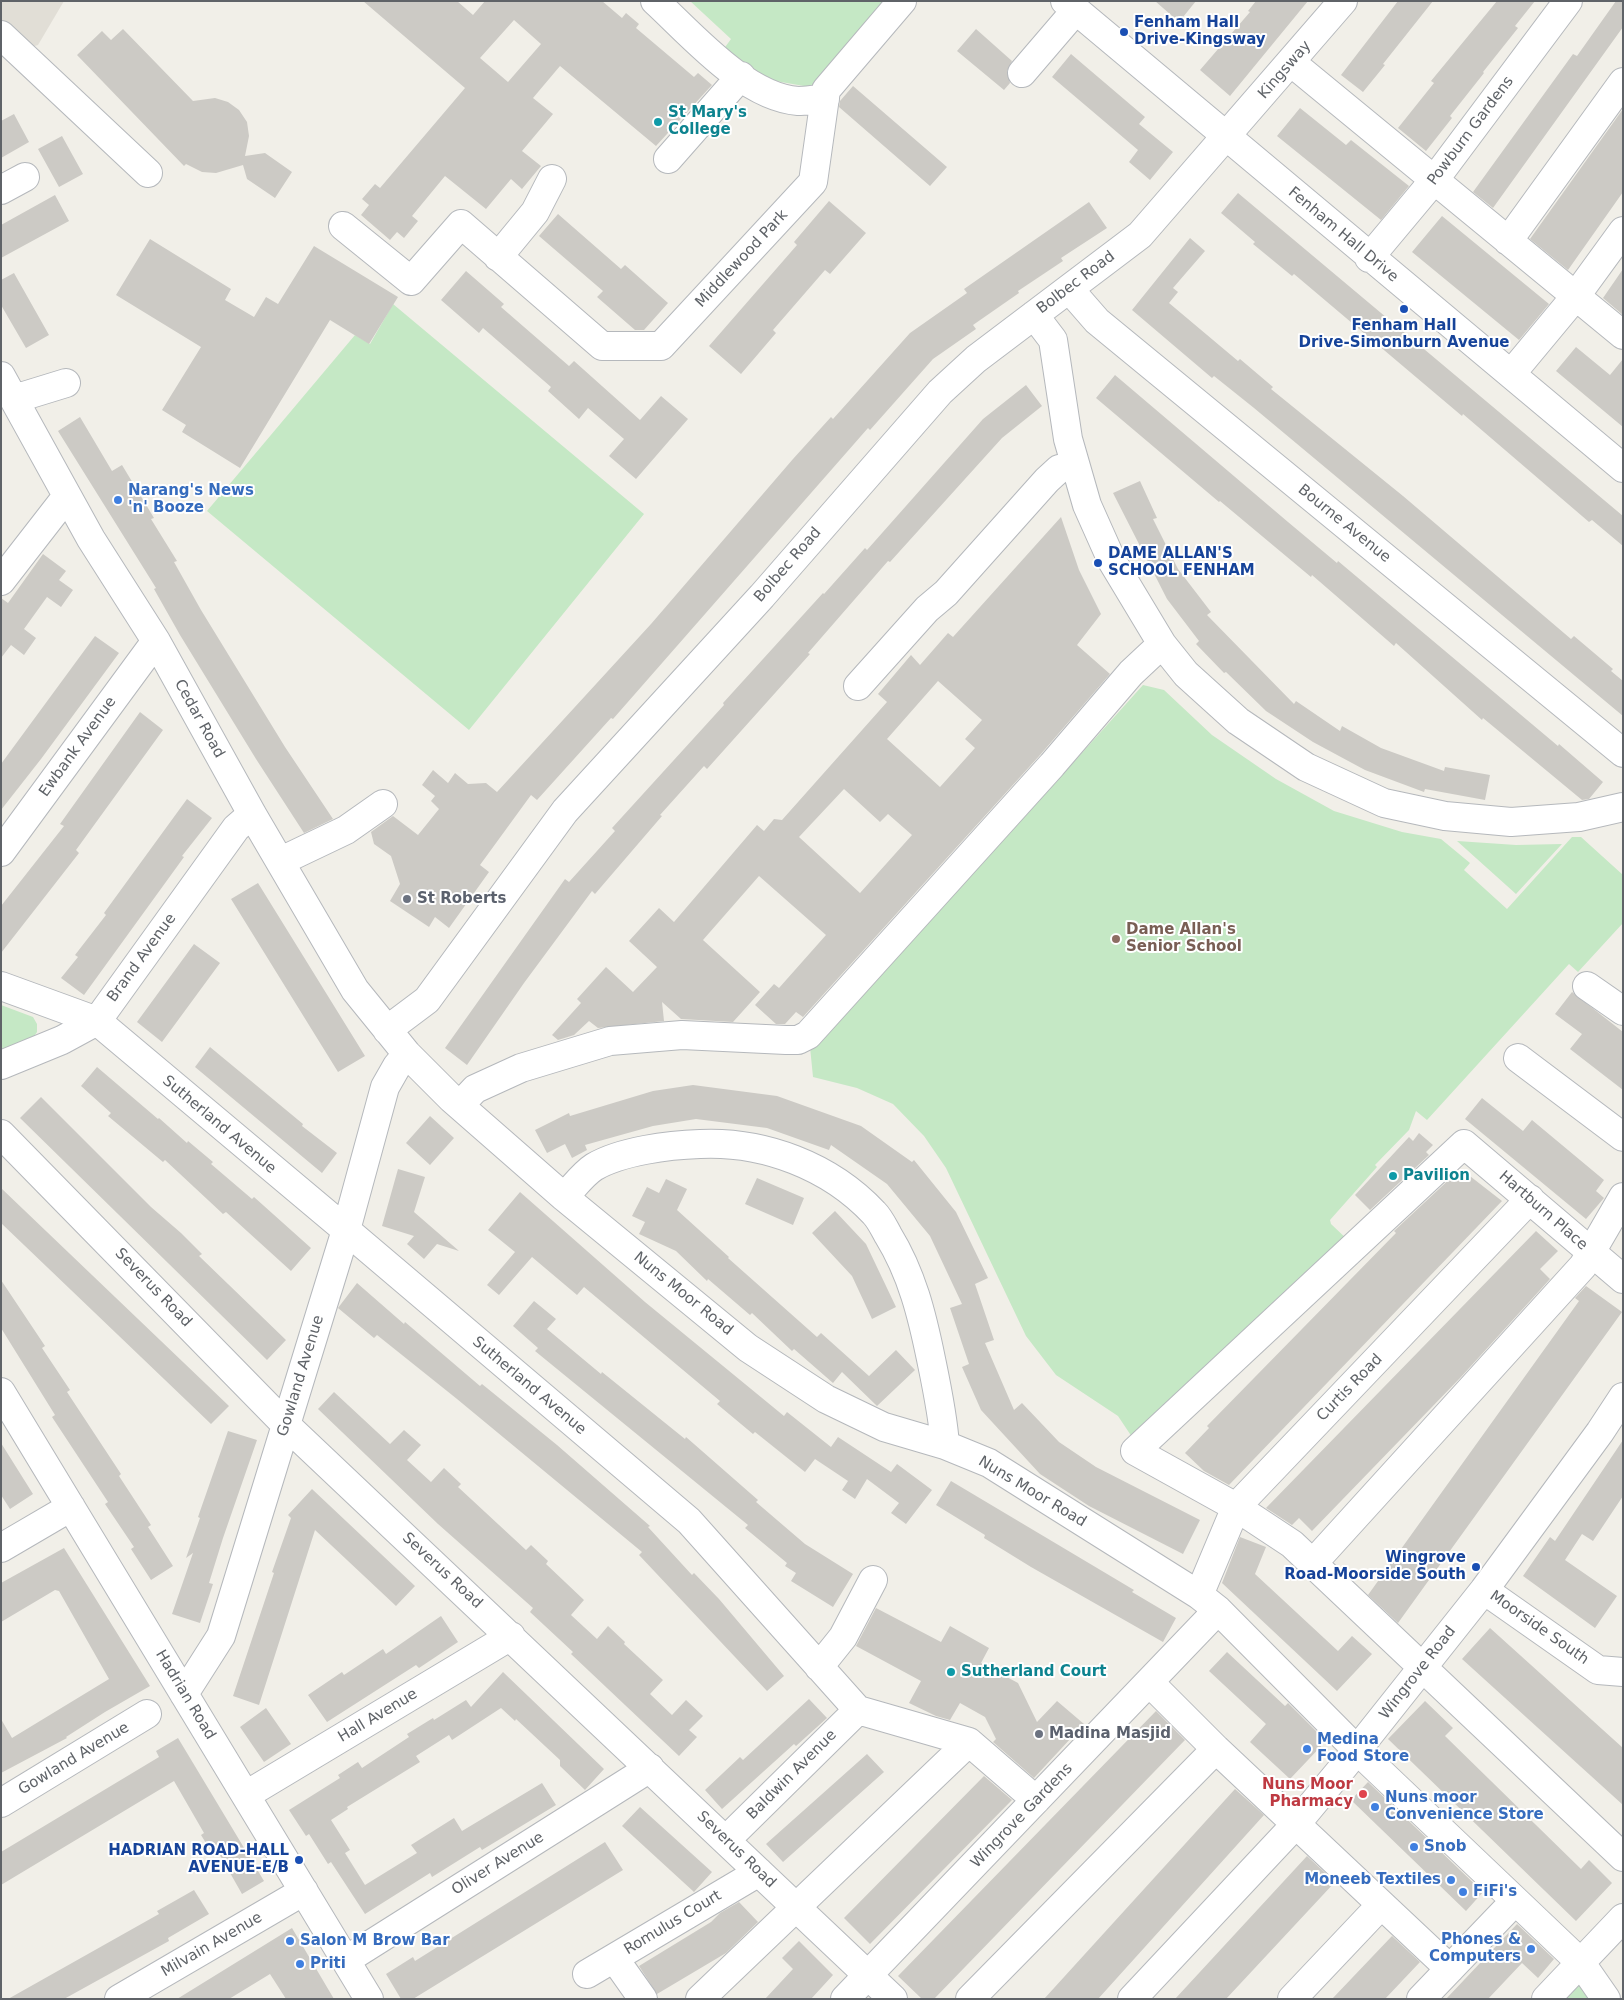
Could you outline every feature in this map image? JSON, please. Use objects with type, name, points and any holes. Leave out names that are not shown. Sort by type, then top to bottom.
[{"type":"street","points":[[655,1],[722,63],[740,76],[773,94],[798,101],[825,99]]},
{"type":"street","name":"Middlewood Park","points":[[344,226],[411,281],[461,224],[602,346],[661,346],[813,182],[826,90],[902,1]]},
{"type":"street","name":"Kingsway","points":[[1227,137],[1343,1]]},
{"type":"street","name":"Powburn Gardens","points":[[1369,258],[1435,180],[1568,1]]},
{"type":"street","points":[[1022,73],[1071,6]]},
{"type":"street","name":"Fenham Hall Drive","points":[[1071,6],[1369,258],[1623,468]]},
{"type":"street","points":[[1,36],[148,173]]},
{"type":"street","points":[[1292,63],[1623,336]]},
{"type":"street","points":[[668,159],[740,76]]},
{"type":"street","points":[[1508,241],[1623,82]]},
{"type":"street","name":"Bolbec Road","points":[[387,1030],[427,1000],[566,811],[762,596],[940,392],[976,359],[1070,290],[1140,235],[1227,137]]},
{"type":"street","points":[[1,190],[25,177]]},
{"type":"street","points":[[498,257],[535,212],[552,180]]},
{"type":"street","points":[[1511,374],[1576,297],[1623,230]]},
{"type":"street","name":"Bourne Avenue","points":[[1070,290],[1097,321],[1623,753]]},
{"type":"street","points":[[1034,315],[1053,340],[1068,439],[1087,505],[1112,561],[1162,644],[1186,674],[1238,721],[1306,767],[1384,803],[1445,816],[1511,822],[1579,818],[1623,807]]},
{"type":"street","points":[[7,388],[66,383]]},
{"type":"street","name":"Cedar Road","points":[[7,388],[66,496],[156,642],[252,814],[355,990],[407,1054]]},
{"type":"street","points":[[858,686],[927,609],[946,593],[1047,480],[1059,469],[1075,465]]},
{"type":"street","points":[[1,581],[66,496]]},
{"type":"street","name":"Ewbank Avenue","points":[[1,852],[156,642]]},
{"type":"street","points":[[460,1105],[475,1089],[521,1068],[610,1041],[682,1035],[798,1040],[808,1034],[1040,779],[1131,673],[1162,644]]},
{"type":"street","points":[[281,861],[346,830],[383,804]]},
{"type":"street","name":"Brand Avenue","points":[[1,1065],[62,1040],[97,1021],[236,828],[252,814]]},
{"type":"street","name":"Sutherland Avenue","points":[[1,986],[97,1021],[346,1230],[689,1521],[858,1710]]},
{"type":"street","points":[[1587,986],[1623,1011]]},
{"type":"street","name":"Nuns Moor Road","points":[[407,1054],[460,1105],[564,1197],[748,1348],[826,1400],[884,1427],[945,1445],[989,1463],[1209,1603],[1357,1750],[1581,1964],[1606,1999]]},
{"type":"street","name":"Gowland Avenue","points":[[184,1694],[221,1636],[346,1230],[385,1087],[397,1066],[407,1054]]},
{"type":"street","points":[[1518,1058],[1623,1137]]},
{"type":"street","name":"Severus Road","points":[[1,1134],[286,1424],[893,1999]]},
{"type":"street","points":[[564,1197],[594,1168],[635,1152],[684,1144],[727,1142],[766,1150],[809,1165],[843,1185],[875,1214],[900,1254],[919,1302],[943,1416],[945,1445]]},
{"type":"street","name":"Hartburn Place","points":[[1236,1507],[1135,1451],[1464,1144],[1623,1279]]},
{"type":"street","points":[[1314,1562],[1583,1266],[1623,1197]]},
{"type":"street","name":"Curtis Road","points":[[1209,1603],[1236,1507],[1530,1199]]},
{"type":"street","name":"Hadrian Road","points":[[1,1392],[369,1999]]},
{"type":"street","name":"Wingrove Road","points":[[1132,1999],[1296,1824],[1357,1750],[1422,1665],[1484,1590],[1600,1432],[1623,1396]]},
{"type":"street","points":[[1,1548],[71,1507]]},
{"type":"street","points":[[1236,1507],[1292,1544],[1314,1562],[1623,1857]]},
{"type":"street","points":[[820,1667],[843,1637],[873,1580]]},
{"type":"street","name":"Moorside South","points":[[1484,1590],[1598,1670],[1623,1672]]},
{"type":"street","name":"Wingrove Gardens","points":[[845,1999],[1150,1683],[1209,1603]]},
{"type":"street","name":"Hall Avenue","points":[[246,1795],[511,1636]]},
{"type":"street","points":[[1150,1683],[1216,1749],[1450,1969]]},
{"type":"street","points":[[858,1710],[969,1742],[1036,1800]]},
{"type":"street","name":"Baldwin Avenue","points":[[726,1840],[858,1710]]},
{"type":"street","name":"Gowland Avenue","points":[[1,1803],[147,1714]]},
{"type":"street","points":[[700,1999],[969,1742]]},
{"type":"street","points":[[970,1999],[1216,1749]]},
{"type":"street","name":"Oliver Avenue","points":[[346,1960],[650,1768]]},
{"type":"street","name":"Romulus Court","points":[[587,1974],[759,1872]]},
{"type":"street","name":"Milvain Avenue","points":[[120,1999],[304,1891]]},
{"type":"street","points":[[1421,1999],[1514,1902]]},
{"type":"street","points":[[1292,1999],[1381,1905]]},
{"type":"street","points":[[1546,1999],[1623,1918]]},
{"type":"street","points":[[614,1958],[643,1999]]},
{"type":"shaded area","points":[[1,1],[64,1],[38,45],[28,48],[1,27]]},
{"type":"green space","points":[[690,1],[884,1],[815,88],[770,80],[723,50],[731,39]]},
{"type":"green space","points":[[393,304],[644,514],[469,730],[207,511],[355,335],[370,344]]},
{"type":"green space","name":"Dame Allan's Senior School","points":[[1143,685],[1164,690],[1212,735],[1276,779],[1334,811],[1402,832],[1441,839],[1470,863],[1464,870],[1507,909],[1572,837],[1581,837],[1623,875],[1623,923],[1578,972],[1569,964],[1427,1120],[1416,1111],[1409,1130],[1375,1165],[1377,1167],[1330,1220],[1331,1224],[1350,1242],[1134,1440],[1118,1416],[1056,1375],[1026,1336],[946,1168],[924,1136],[893,1104],[857,1088],[813,1077],[810,1047],[982,864]]},
{"type":"green space","points":[[1457,841],[1516,845],[1562,844],[1516,894]]},
{"type":"green space","points":[[1,1005],[33,1017],[37,1024],[37,1032],[31,1041],[1,1052]]},
{"type":"green space","points":[[1576,1978],[1588,1999],[1556,1999]]},
{"type":"building","name":"St Mary's College","points":[[363,1],[457,1],[473,15],[485,1],[602,1],[622,18],[626,13],[639,24],[636,28],[694,77],[698,73],[712,85],[656,146],[560,66],[533,98],[553,114],[522,151],[541,166],[522,189],[511,179],[486,209],[445,176],[412,216],[418,221],[404,238],[397,232],[390,240],[361,215],[369,205],[362,199],[375,184],[380,188],[465,88]],"holes":[[[514,20],[541,44],[508,82],[480,58]]]},
{"type":"building","points":[[1155,1],[1196,1],[1179,22]]},
{"type":"building","points":[[1256,1],[1308,1],[1230,96],[1200,70],[1250,12],[1248,11]]},
{"type":"building","points":[[1398,1],[1433,1],[1363,92],[1341,75]]},
{"type":"building","points":[[1497,1],[1535,1],[1515,26],[1518,28],[1450,116],[1452,118],[1426,151],[1398,128],[1434,83],[1431,81]]},
{"type":"building","points":[[1616,1],[1623,1],[1623,27],[1493,208],[1473,192],[1573,54],[1577,56]]},
{"type":"building","points":[[123,29],[193,101],[215,98],[228,102],[239,110],[247,122],[249,136],[245,156],[265,153],[292,172],[275,198],[247,179],[243,165],[216,173],[202,172],[186,164],[184,166],[77,55],[102,31],[111,40]]},
{"type":"building","points":[[976,29],[1012,61],[1007,71],[1010,83],[1004,90],[957,51]]},
{"type":"building","points":[[1071,54],[1145,117],[1139,124],[1173,152],[1150,180],[1129,162],[1138,150],[1052,77]]},
{"type":"building","points":[[853,86],[947,167],[930,186],[839,107],[840,101]]},
{"type":"building","points":[[1300,108],[1346,145],[1351,140],[1409,186],[1381,220],[1277,136]]},
{"type":"building","points":[[1623,109],[1623,192],[1568,270],[1530,239]]},
{"type":"building","points":[[14,114],[29,142],[1,158],[1,121]]},
{"type":"building","points":[[62,136],[83,174],[59,187],[38,149]]},
{"type":"building","points":[[1238,193],[1623,516],[1623,546],[1592,520],[1589,522],[1463,414],[1462,416],[1294,274],[1292,276],[1253,244],[1255,242],[1221,213]]},
{"type":"building","points":[[55,195],[69,221],[1,258],[1,225]]},
{"type":"building","points":[[829,201],[866,233],[830,274],[825,270],[773,330],[776,333],[741,374],[709,346],[797,245],[794,242]]},
{"type":"building","points":[[1089,202],[1107,228],[1061,258],[1063,261],[1018,291],[1019,293],[973,325],[976,329],[933,359],[870,430],[868,428],[613,719],[611,718],[537,800],[531,795],[480,865],[489,872],[449,928],[435,917],[429,927],[390,901],[400,884],[391,856],[374,844],[371,832],[393,816],[418,835],[439,809],[431,801],[435,796],[422,785],[433,770],[448,783],[455,773],[468,784],[486,783],[497,792],[651,624],[793,459],[831,417],[833,419],[910,333],[967,293],[964,289]]},
{"type":"building","points":[[558,214],[621,269],[625,265],[668,303],[644,330],[635,330],[597,297],[603,291],[539,236]]},
{"type":"building","points":[[1442,216],[1549,304],[1519,340],[1412,252]]},
{"type":"building","points":[[1190,238],[1205,251],[1173,288],[1178,292],[1169,303],[1238,361],[1240,359],[1273,387],[1271,389],[1403,496],[1571,639],[1574,636],[1613,669],[1611,671],[1623,681],[1623,716],[1254,408],[1214,376],[1212,378],[1132,310]]},
{"type":"building","points":[[150,239],[231,289],[225,300],[254,317],[266,297],[278,304],[314,246],[398,297],[369,344],[330,320],[240,468],[182,432],[186,425],[162,410],[201,347],[116,295]]},
{"type":"building","points":[[1623,269],[1623,315],[1603,298]]},
{"type":"building","points":[[466,271],[504,304],[501,307],[569,366],[574,361],[640,420],[661,396],[688,419],[636,479],[609,456],[624,439],[588,408],[579,419],[548,391],[551,387],[483,328],[479,333],[441,300]]},
{"type":"building","points":[[14,273],[49,335],[26,348],[1,305],[1,280]]},
{"type":"building","points":[[1576,347],[1610,375],[1623,359],[1623,427],[1556,371]]},
{"type":"building","points":[[1115,375],[1337,563],[1338,561],[1603,782],[1589,799],[1582,800],[1483,718],[1482,720],[1396,643],[1394,646],[1312,575],[1311,577],[1219,502],[1096,398]]},
{"type":"building","points":[[1026,385],[1042,406],[1002,438],[890,562],[888,561],[808,653],[810,654],[707,769],[704,766],[660,815],[662,816],[595,894],[592,891],[524,983],[467,1065],[445,1048],[565,879],[569,882],[615,831],[612,828],[724,705],[723,703],[865,548],[867,550],[983,419]]},
{"type":"building","points":[[80,417],[112,471],[122,465],[154,518],[151,519],[177,561],[174,562],[201,610],[285,747],[333,819],[304,833],[256,759],[180,635],[154,589],[156,588],[58,431]]},
{"type":"building","points":[[1140,481],[1157,518],[1153,519],[1178,569],[1211,612],[1207,615],[1294,704],[1296,701],[1340,731],[1342,726],[1381,748],[1444,771],[1445,767],[1490,775],[1485,800],[1425,789],[1424,792],[1365,770],[1313,742],[1266,711],[1226,672],[1224,673],[1196,644],[1199,641],[1167,599],[1113,493]]},
{"type":"building","points":[[1061,517],[1079,570],[1101,614],[1077,645],[1110,674],[1040,755],[803,1017],[796,1012],[785,1024],[776,1024],[755,1005],[774,984],[779,988],[826,935],[759,876],[703,940],[760,992],[733,1022],[681,1019],[662,1002],[664,1021],[598,1028],[589,1021],[574,1035],[558,1040],[552,1035],[581,1003],[577,999],[606,967],[633,992],[657,967],[629,941],[659,908],[674,922],[757,825],[764,831],[774,819],[782,820],[887,702],[878,694],[911,655],[920,665],[948,633],[953,637]],"holes":[[[938,681],[982,720],[965,739],[975,748],[940,787],[887,739]],[[844,789],[880,822],[888,814],[912,835],[860,893],[799,837]]]},
{"type":"building","points":[[43,554],[66,571],[59,580],[73,590],[61,607],[47,597],[24,629],[36,638],[24,655],[11,645],[1,658],[1,598],[8,603]]},
{"type":"building","points":[[95,636],[119,653],[1,810],[1,764]]},
{"type":"building","points":[[140,712],[163,730],[76,850],[79,853],[1,953],[1,906],[64,826],[60,824]]},
{"type":"building","points":[[187,799],[212,818],[182,856],[184,857],[84,995],[61,978],[78,957],[75,955],[106,915],[104,913]]},
{"type":"building","points":[[258,883],[365,1056],[338,1072],[231,899]]},
{"type":"building","points":[[194,944],[220,963],[162,1042],[137,1022]]},
{"type":"building","points":[[1572,992],[1623,1032],[1623,1090],[1570,1049],[1582,1034],[1555,1014]]},
{"type":"building","points":[[210,1047],[303,1124],[302,1126],[337,1153],[322,1173],[195,1067]]},
{"type":"building","points":[[97,1067],[187,1143],[188,1141],[213,1162],[211,1164],[252,1199],[254,1197],[311,1248],[291,1271],[226,1212],[223,1214],[165,1160],[163,1162],[108,1116],[111,1113],[81,1086]]},
{"type":"building","points":[[693,1085],[777,1096],[861,1126],[912,1162],[914,1160],[956,1212],[988,1278],[975,1284],[994,1340],[985,1343],[1014,1410],[1022,1403],[1059,1442],[1096,1467],[1200,1520],[1183,1554],[1089,1506],[1040,1474],[981,1410],[962,1367],[969,1364],[950,1308],[962,1304],[930,1236],[887,1184],[831,1145],[829,1150],[767,1128],[696,1119],[653,1126],[585,1145],[587,1150],[572,1158],[565,1144],[547,1153],[535,1130],[569,1113],[570,1116],[653,1091]]},
{"type":"building","points":[[41,1097],[151,1207],[181,1233],[202,1254],[199,1256],[286,1340],[267,1360],[20,1118]]},
{"type":"building","points":[[1482,1098],[1523,1131],[1532,1120],[1604,1180],[1596,1191],[1604,1198],[1586,1219],[1465,1119]]},
{"type":"building","points":[[430,1116],[454,1138],[430,1165],[406,1143]]},
{"type":"building","name":"Pavilion","points":[[1419,1133],[1433,1145],[1426,1152],[1429,1155],[1370,1210],[1355,1195],[1409,1137],[1413,1141]]},
{"type":"building","points":[[398,1169],[425,1177],[414,1212],[459,1251],[437,1244],[424,1259],[407,1244],[414,1236],[382,1226]]},
{"type":"building","points":[[1466,1173],[1502,1201],[1229,1485],[1204,1471],[1185,1453],[1209,1428],[1207,1426],[1396,1233],[1394,1231],[1455,1174],[1460,1180]]},
{"type":"building","points":[[757,1178],[804,1198],[793,1225],[745,1204]]},
{"type":"building","points":[[666,1179],[687,1189],[677,1210],[817,1337],[821,1333],[869,1376],[896,1350],[915,1370],[877,1406],[842,1372],[833,1383],[794,1349],[792,1351],[752,1313],[750,1315],[708,1279],[707,1281],[676,1251],[639,1234],[645,1222],[632,1216],[647,1187],[659,1193]]},
{"type":"building","points":[[1,1188],[229,1406],[211,1424],[1,1223]]},
{"type":"building","points":[[520,1192],[645,1302],[784,1416],[787,1412],[831,1447],[838,1437],[891,1472],[897,1464],[932,1490],[906,1524],[891,1513],[899,1503],[867,1479],[855,1499],[842,1490],[848,1481],[815,1459],[805,1472],[755,1432],[753,1434],[717,1404],[720,1401],[584,1287],[577,1295],[532,1257],[499,1295],[487,1285],[515,1252],[488,1230]]},
{"type":"building","points":[[835,1211],[866,1244],[896,1307],[872,1319],[852,1276],[812,1233]]},
{"type":"building","points":[[1536,1231],[1558,1251],[1540,1269],[1550,1279],[1461,1377],[1312,1531],[1299,1518],[1292,1525],[1266,1508]]},
{"type":"building","points":[[1,1280],[45,1346],[42,1348],[70,1390],[67,1392],[121,1474],[119,1476],[151,1525],[148,1527],[173,1566],[151,1580],[131,1549],[134,1547],[105,1504],[108,1502],[52,1417],[55,1415],[1,1328]]},
{"type":"building","points":[[357,1283],[480,1386],[482,1384],[557,1445],[650,1526],[648,1527],[692,1575],[694,1573],[719,1599],[784,1676],[767,1691],[639,1555],[642,1552],[457,1399],[377,1335],[374,1338],[338,1308]]},
{"type":"building","points":[[1586,1286],[1622,1312],[1398,1623],[1368,1595],[1579,1301],[1575,1298]]},
{"type":"building","points":[[534,1301],[556,1319],[547,1329],[601,1374],[602,1372],[685,1439],[686,1437],[758,1500],[756,1502],[805,1544],[853,1574],[833,1607],[791,1581],[796,1573],[785,1566],[787,1563],[745,1528],[748,1525],[535,1351],[538,1348],[513,1326]]},
{"type":"building","points":[[334,1392],[390,1444],[404,1430],[421,1445],[407,1460],[431,1482],[444,1468],[461,1484],[458,1487],[526,1550],[531,1545],[548,1561],[546,1564],[584,1600],[571,1615],[597,1639],[608,1626],[625,1642],[624,1644],[663,1680],[650,1694],[672,1715],[686,1700],[703,1716],[689,1730],[697,1737],[679,1756],[571,1654],[573,1652],[530,1612],[533,1608],[438,1524],[318,1409]]},
{"type":"building","points":[[228,1431],[257,1440],[223,1538],[209,1583],[213,1584],[200,1623],[172,1614],[193,1553],[186,1558],[200,1518],[198,1517]]},
{"type":"building","points":[[1623,1440],[1623,1496],[1593,1541],[1582,1534],[1565,1560],[1617,1596],[1595,1628],[1523,1576],[1550,1537],[1555,1541]]},
{"type":"building","points":[[1,1443],[33,1494],[10,1509],[1,1495]]},
{"type":"building","points":[[951,1481],[1134,1590],[1132,1592],[1176,1618],[1163,1642],[1031,1567],[984,1538],[985,1535],[936,1505]]},
{"type":"building","points":[[312,1489],[415,1586],[396,1606],[315,1530],[259,1705],[233,1696],[291,1518],[288,1515]]},
{"type":"building","points":[[1240,1537],[1266,1547],[1255,1574],[1338,1651],[1352,1636],[1372,1654],[1337,1691],[1222,1583]]},
{"type":"building","points":[[64,1548],[150,1686],[105,1712],[67,1738],[1,1773],[1,1719],[12,1738],[109,1679],[59,1591],[55,1590],[1,1622],[1,1583]]},
{"type":"building","name":"Sutherland Court","points":[[876,1608],[941,1642],[950,1626],[989,1648],[981,1663],[1018,1683],[1037,1722],[1057,1701],[1084,1724],[1034,1778],[993,1742],[996,1739],[985,1717],[960,1703],[950,1720],[936,1716],[909,1703],[921,1681],[856,1646]]},
{"type":"building","points":[[441,1616],[458,1642],[419,1668],[416,1665],[327,1722],[308,1695],[342,1672],[344,1675],[383,1649],[386,1654]]},
{"type":"building","points":[[1490,1628],[1623,1748],[1623,1805],[1462,1659]]},
{"type":"building","points":[[1227,1652],[1285,1706],[1288,1703],[1326,1741],[1290,1779],[1250,1742],[1266,1724],[1209,1671]]},
{"type":"building","points":[[503,1672],[604,1769],[585,1790],[560,1766],[560,1760],[516,1719],[515,1721],[501,1708],[452,1740],[449,1735],[416,1756],[420,1762],[347,1807],[348,1809],[331,1820],[350,1850],[345,1853],[365,1885],[417,1853],[411,1845],[454,1818],[462,1831],[542,1783],[556,1805],[482,1850],[480,1847],[432,1877],[430,1873],[365,1914],[331,1862],[328,1864],[309,1834],[306,1836],[289,1810],[340,1778],[338,1775],[358,1762],[362,1768],[409,1737],[407,1734],[433,1718],[434,1720],[466,1700],[471,1707]]},
{"type":"building","points":[[809,1699],[827,1718],[796,1746],[794,1744],[722,1809],[705,1790],[740,1757],[743,1760]]},
{"type":"building","points":[[1425,1701],[1453,1728],[1445,1736],[1581,1869],[1589,1860],[1612,1883],[1576,1921],[1388,1739]]},
{"type":"building","points":[[266,1708],[291,1744],[264,1762],[240,1727]]},
{"type":"building","points":[[1156,1711],[1185,1740],[934,1999],[922,1999],[898,1976]]},
{"type":"building","points":[[178,1738],[264,1881],[242,1894],[217,1850],[212,1853],[201,1835],[204,1833],[174,1781],[1,1885],[1,1852],[159,1757],[156,1751]]},
{"type":"building","points":[[867,1754],[884,1772],[783,1862],[766,1844]]},
{"type":"building","points":[[984,1776],[1012,1800],[870,1944],[844,1918]]},
{"type":"building","points":[[1368,1782],[1483,1892],[1466,1911],[1351,1800]]},
{"type":"building","points":[[1235,1789],[1264,1815],[1098,1999],[1044,1999]]},
{"type":"building","points":[[640,1807],[712,1872],[694,1892],[622,1826]]},
{"type":"building","points":[[605,1842],[623,1870],[413,1999],[401,1999],[386,1974],[413,1957],[415,1961]]},
{"type":"building","points":[[1307,1856],[1335,1882],[1226,1999],[1175,1999]]},
{"type":"building","points":[[194,1890],[209,1914],[168,1938],[169,1941],[64,1999],[8,1999],[159,1914],[157,1911]]},
{"type":"building","points":[[739,1902],[758,1922],[726,1953],[657,1994],[639,1966],[711,1922],[720,1913]]},
{"type":"building","points":[[1517,1924],[1554,1959],[1538,1978],[1522,1963],[1488,1999],[1446,1999]]},
{"type":"building","points":[[292,1928],[334,1999],[286,1999],[270,1974],[229,1999],[177,1999]]},
{"type":"building","points":[[1392,1936],[1420,1962],[1385,1999],[1332,1999]]},
{"type":"building","points":[[799,1941],[833,1975],[811,1999],[765,1999],[793,1969],[782,1958]]},
{"type":"place","name":"Fenham Hall Drive-Kingsway","points":[[1124,32]]},
{"type":"place","name":"St Mary's College","points":[[658,122]]},
{"type":"place","name":"Fenham Hall Drive-Simonburn Avenue","points":[[1404,309]]},
{"type":"place","name":"Narang's News 'n' Booze","points":[[118,500]]},
{"type":"place","name":"DAME ALLAN'S SCHOOL FENHAM","points":[[1098,563]]},
{"type":"place","name":"St Roberts","points":[[407,899]]},
{"type":"place","name":"Dame Allan's Senior School","points":[[1116,939]]},
{"type":"place","name":"Pavilion","points":[[1393,1176]]},
{"type":"place","name":"Wingrove Road-Moorside South","points":[[1476,1567]]},
{"type":"place","name":"Sutherland Court","points":[[951,1672]]},
{"type":"place","name":"Madina Masjid","points":[[1039,1734]]},
{"type":"place","name":"Medina Food Store","points":[[1307,1749]]},
{"type":"place","name":"Nuns Moor Pharmacy","points":[[1363,1794]]},
{"type":"place","name":"Nuns moor Convenience Store","points":[[1375,1807]]},
{"type":"place","name":"Snob","points":[[1414,1847]]},
{"type":"place","name":"HADRIAN ROAD-HALL AVENUE-E/B","points":[[299,1860]]},
{"type":"place","name":"Moneeb Textiles","points":[[1451,1880]]},
{"type":"place","name":"FiFi's","points":[[1463,1892]]},
{"type":"place","name":"Salon M Brow Bar","points":[[290,1941]]},
{"type":"place","name":"Phones & Computers","points":[[1531,1949]]},
{"type":"place","name":"Priti","points":[[300,1964]]}]
